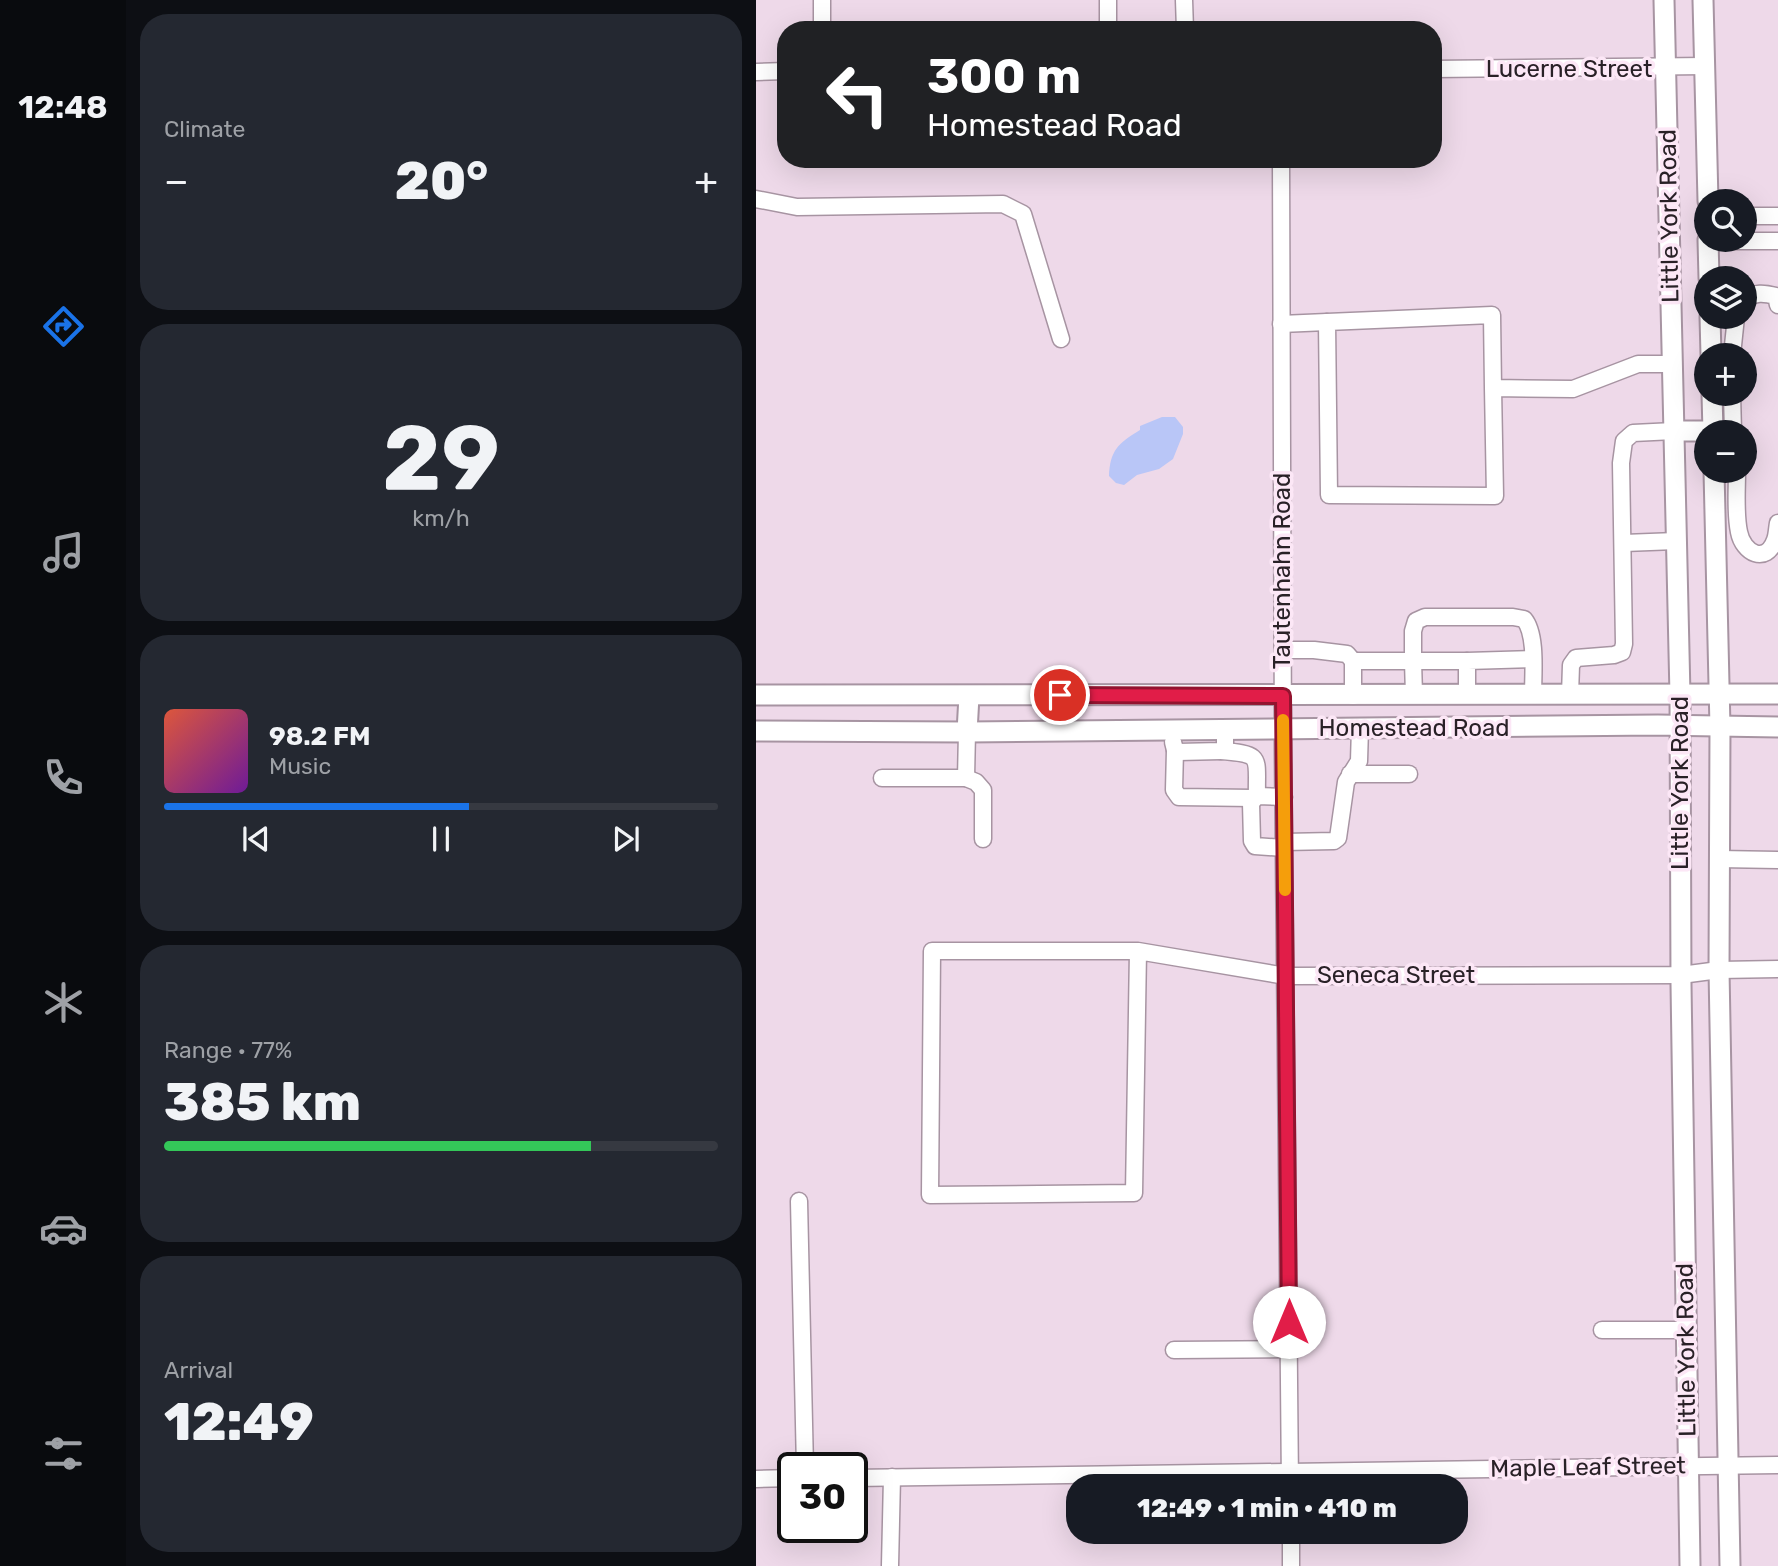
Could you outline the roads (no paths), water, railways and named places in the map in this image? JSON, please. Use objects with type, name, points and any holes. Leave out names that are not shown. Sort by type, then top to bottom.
[{"type":"main road","name":"Little York Road","points":[[1664,0],[1680,695],[1681,975],[1690,1566]]},
{"type":"main road","name":"Little York Road","points":[[1703,0],[1708,189]]},
{"type":"main road","points":[[1674,431],[1694,432]]},
{"type":"main road","name":"Little York Road","points":[[1714,483],[1720,727],[1718,970],[1730,1566]]},
{"type":"main road","name":"Homestead Road","points":[[756,695],[1778,694]]},
{"type":"main road","points":[[967,732],[969,696]]},
{"type":"main road","name":"Homestead Road","points":[[756,731],[967,732],[1679,725],[1778,727]]},
{"type":"street","points":[[822,0],[822,21]]},
{"type":"street","points":[[1108,0],[1108,21]]},
{"type":"street","points":[[1184,0],[1185,21]]},
{"type":"street","name":"Lucerne Street","points":[[1442,69],[1704,66]]},
{"type":"street","points":[[756,72],[777,72]]},
{"type":"street","name":"Tautenhahn Road","points":[[1281,168],[1290,1474]]},
{"type":"street","points":[[756,199],[797,207],[1003,204],[1023,215],[1061,339]]},
{"type":"street","points":[[1757,216],[1778,216]]},
{"type":"street","points":[[1757,241],[1778,241]]},
{"type":"street","points":[[1757,294],[1776,296],[1778,305]]},
{"type":"street","points":[[1282,324],[1327,322],[1492,316],[1495,496],[1329,495],[1327,322]]},
{"type":"street","points":[[1493,388],[1573,389],[1638,364],[1672,364]]},
{"type":"street","points":[[1570,695],[1571,665],[1576,657],[1614,654],[1623,649],[1621,455],[1624,441],[1633,433],[1674,431]]},
{"type":"street","points":[[1737,483],[1739,531],[1749,552],[1760,555],[1767,551],[1772,545],[1778,523]]},
{"type":"street","points":[[1624,543],[1676,541]]},
{"type":"street","points":[[1772,545],[1778,564]]},
{"type":"street","points":[[1414,695],[1413,631],[1416,621],[1424,617],[1513,617],[1524,619],[1529,625],[1534,695]]},
{"type":"street","points":[[1283,650],[1347,654],[1353,661],[1353,696]]},
{"type":"street","points":[[1353,661],[1533,659]]},
{"type":"street","points":[[1467,661],[1467,695]]},
{"type":"street","points":[[1175,750],[1249,753],[1254,757],[1256,763],[1255,797],[1251,803],[1252,841],[1259,847],[1334,841],[1338,838],[1346,782],[1359,761],[1360,728]]},
{"type":"street","points":[[1173,729],[1174,790],[1179,797],[1284,797]]},
{"type":"street","points":[[1222,751],[1225,747],[1225,729]]},
{"type":"street","points":[[967,732],[967,778]]},
{"type":"street","points":[[1350,774],[1409,774]]},
{"type":"street","points":[[882,778],[967,778],[976,782],[983,790],[983,839]]},
{"type":"street","points":[[1719,859],[1778,860]]},
{"type":"street","name":"Seneca Street","points":[[1138,951],[1134,1193],[930,1195],[932,951],[1138,951],[1286,976],[1681,975],[1718,970],[1778,969]]},
{"type":"street","points":[[799,1200],[805,1452]]},
{"type":"street","points":[[1602,1330],[1686,1330]]},
{"type":"street","points":[[1174,1350],[1289,1349]]},
{"type":"street","name":"Maple Leaf Street","points":[[1423,1474],[1778,1465]]},
{"type":"street","points":[[890,1566],[892,1477]]},
{"type":"street","name":"Maple Leaf Street","points":[[868,1478],[1066,1477]]},
{"type":"street","points":[[756,1479],[777,1478]]},
{"type":"street","points":[[1291,1544],[1291,1566]]},
{"type":"water","points":[[1162,417],[1175,417],[1183,427],[1173,459],[1159,469],[1137,475],[1124,485],[1116,483],[1109,476],[1111,460],[1117,448],[1140,430],[1140,426]]}]
